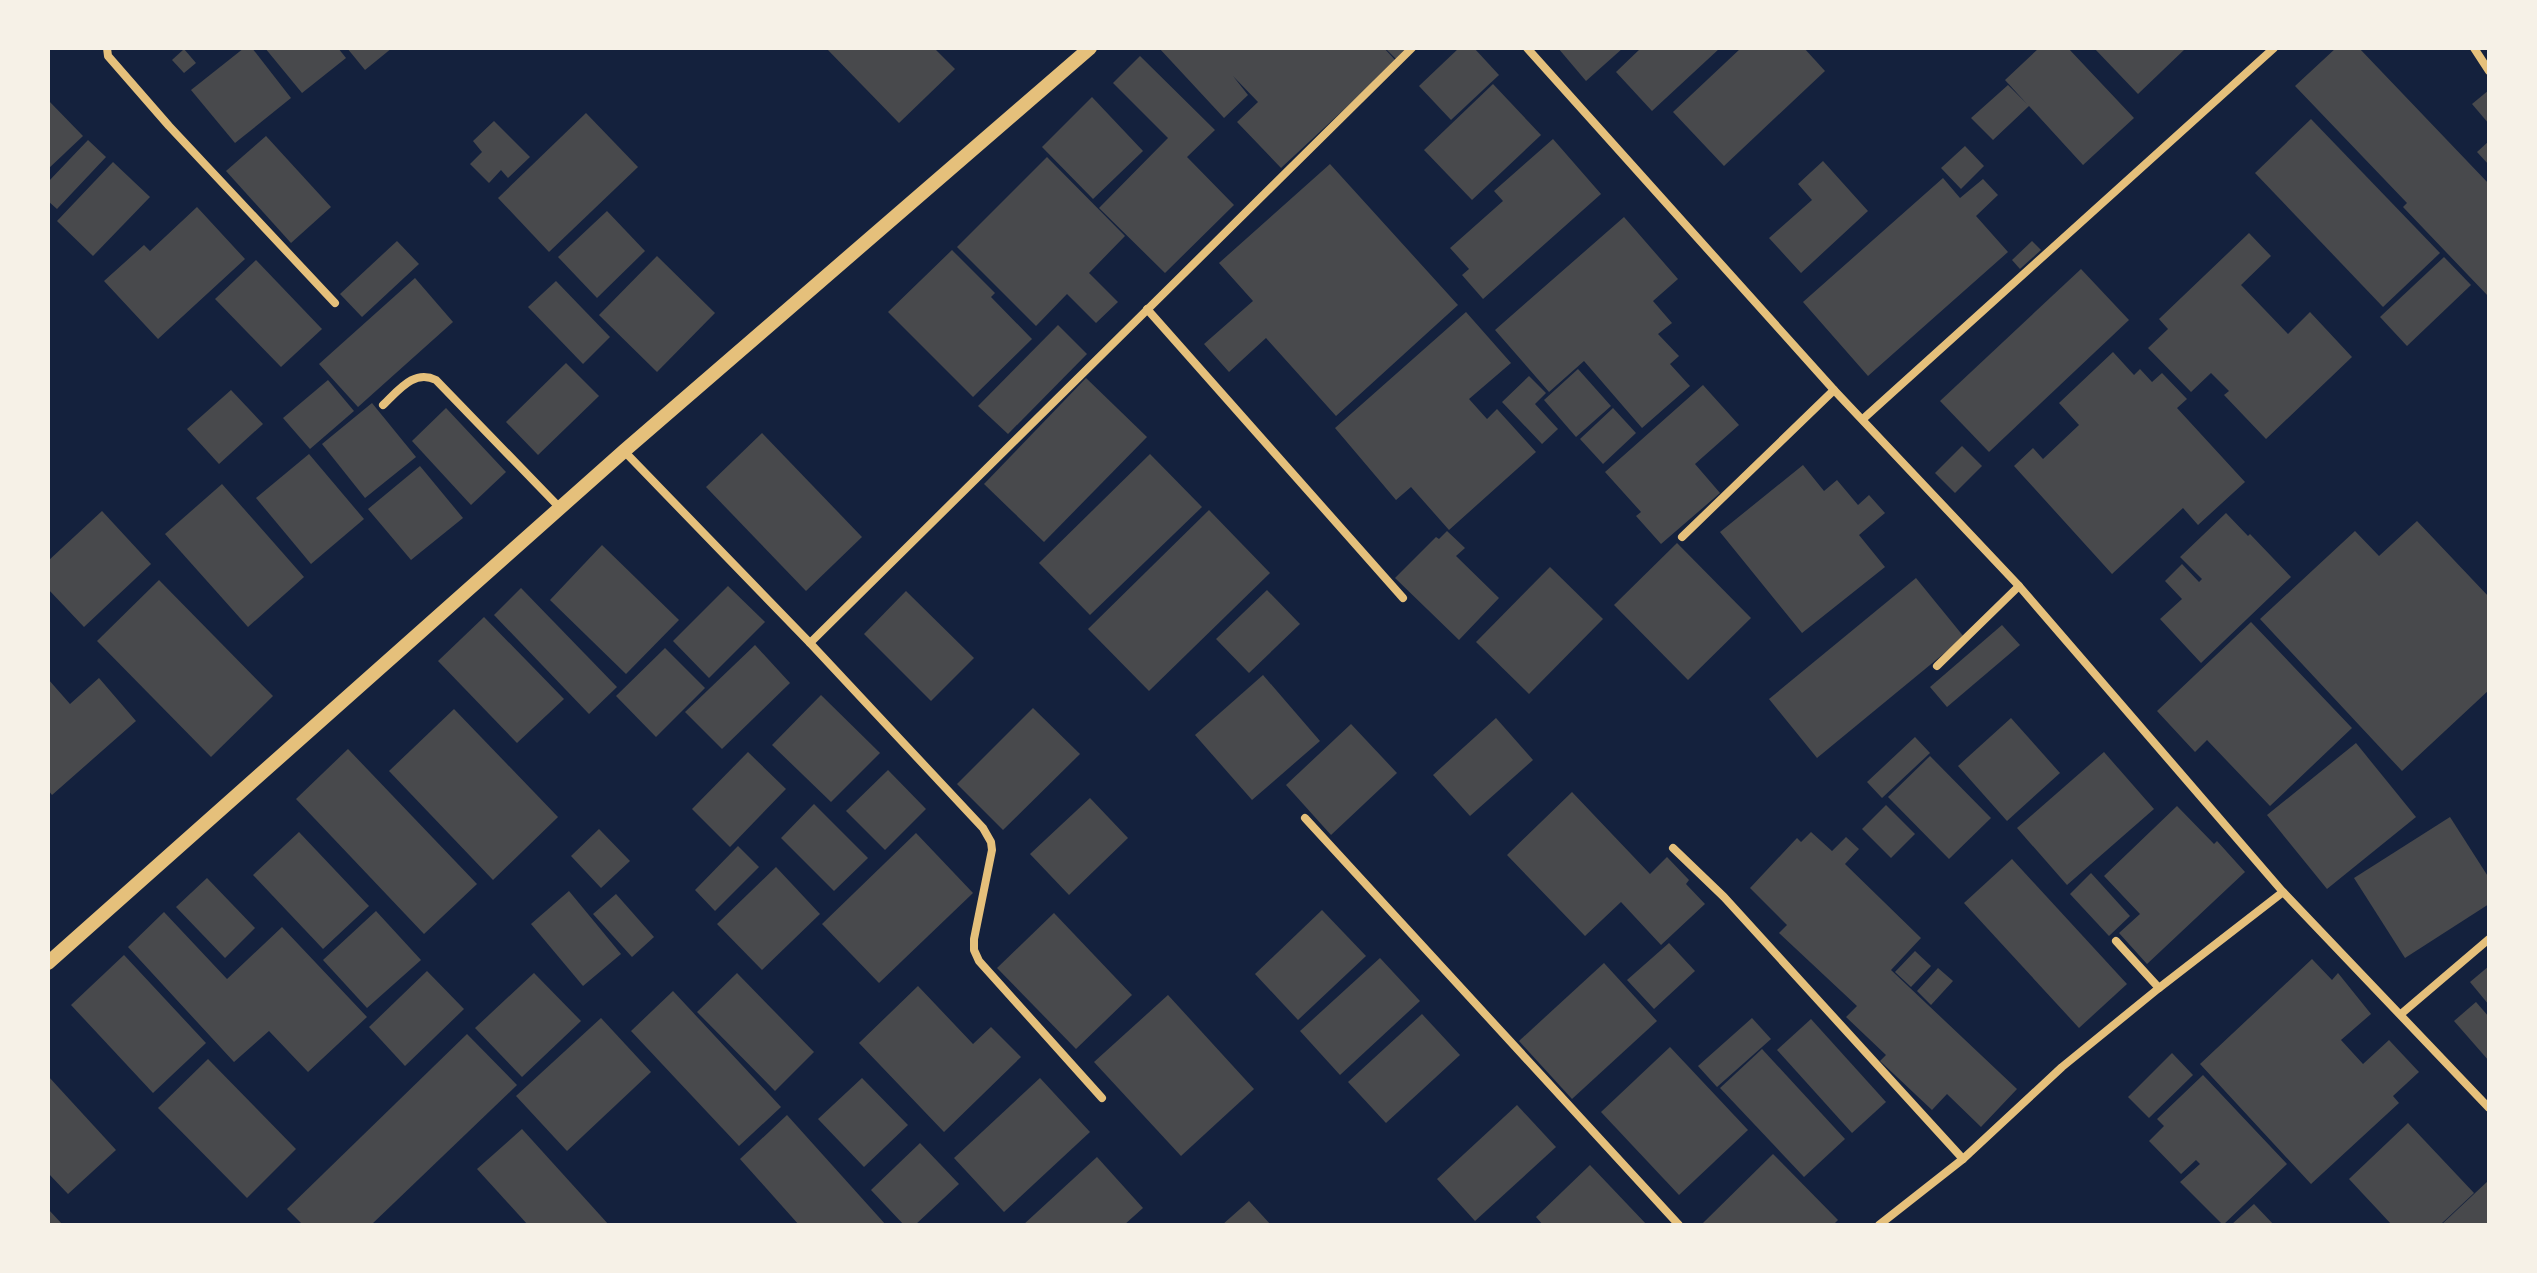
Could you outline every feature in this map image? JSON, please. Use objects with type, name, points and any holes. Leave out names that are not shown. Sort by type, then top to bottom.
[{"type":"street","points":[[107,48],[108,56],[158,114],[335,303]]},
{"type":"street","points":[[48,963],[624,451],[1090,48]]},
{"type":"street","points":[[810,643],[1412,48]]},
{"type":"street","points":[[1527,48],[1834,390],[2019,586],[2283,892],[2489,1108]]},
{"type":"street","points":[[1863,419],[2274,48]]},
{"type":"street","points":[[2474,48],[2489,71]]},
{"type":"street","points":[[1147,309],[1403,598]]},
{"type":"street","points":[[383,405],[415,377],[426,375],[436,380],[560,508]]},
{"type":"street","points":[[1682,537],[1834,390]]},
{"type":"street","points":[[624,451],[810,643],[988,835],[992,850],[974,950],[979,961],[1102,1098]]},
{"type":"street","points":[[1937,666],[2019,586]]},
{"type":"street","points":[[1305,818],[1679,1225]]},
{"type":"street","points":[[1673,848],[1724,897],[1963,1159]]},
{"type":"street","points":[[1879,1225],[1963,1159],[2062,1067],[2283,892]]},
{"type":"street","points":[[2401,1014],[2489,939]]},
{"type":"street","points":[[2116,941],[2159,988]]},
{"type":"building","points":[[244,48],[252,48],[291,98],[235,143],[191,90]]},
{"type":"building","points":[[265,48],[338,48],[346,58],[302,93]]},
{"type":"building","points":[[347,48],[392,48],[365,70]]},
{"type":"building","points":[[826,48],[934,48],[955,69],[899,123]]},
{"type":"building","points":[[1159,48],[1384,48],[1396,61],[1281,168],[1237,122],[1258,102],[1233,76],[1248,95],[1224,118]]},
{"type":"building","points":[[1385,48],[1409,48],[1397,60]]},
{"type":"building","points":[[1459,48],[1474,48],[1499,75],[1451,120],[1419,86]]},
{"type":"building","points":[[1558,48],[1623,48],[1586,81]]},
{"type":"building","points":[[1641,48],[1720,48],[1652,111],[1616,72]]},
{"type":"building","points":[[1741,48],[1804,48],[1825,71],[1724,166],[1673,112]]},
{"type":"building","points":[[2039,48],[2068,48],[2134,118],[2083,165],[2029,106],[1993,140],[1971,118],[2008,85],[2027,104],[2005,80]]},
{"type":"building","points":[[2094,48],[2186,48],[2138,94]]},
{"type":"building","points":[[2336,48],[2359,48],[2489,184],[2489,297],[2403,207],[2407,203],[2295,86]]},
{"type":"building","points":[[184,49],[196,63],[184,73],[172,60]]},
{"type":"building","points":[[1140,56],[1215,130],[1187,157],[1234,205],[1165,273],[1099,208],[1168,138],[1113,83]]},
{"type":"building","points":[[1493,84],[1541,135],[1472,200],[1424,150]]},
{"type":"building","points":[[2489,90],[2489,124],[2472,104]]},
{"type":"building","points":[[1092,97],[1143,151],[1093,199],[1042,147]]},
{"type":"building","points":[[48,100],[83,136],[48,169]]},
{"type":"building","points":[[586,113],[638,167],[549,252],[498,198]]},
{"type":"building","points":[[2311,119],[2440,253],[2383,307],[2255,173]]},
{"type":"building","points":[[494,121],[530,157],[508,178],[501,170],[489,183],[470,164],[482,152],[473,141]]},
{"type":"building","points":[[266,136],[331,207],[291,243],[226,171]]},
{"type":"building","points":[[1553,139],[1601,194],[1483,299],[1462,275],[1469,269],[1450,248],[1503,201],[1494,191]]},
{"type":"building","points":[[88,140],[106,157],[57,209],[48,201],[48,182]]},
{"type":"building","points":[[2489,141],[2489,165],[2477,152]]},
{"type":"building","points":[[1965,146],[1984,166],[1961,189],[1941,168]]},
{"type":"building","points":[[1047,157],[1125,236],[1089,273],[1118,302],[1096,323],[1067,294],[1036,326],[957,247]]},
{"type":"building","points":[[1823,161],[1868,211],[1801,273],[1769,238],[1812,200],[1798,184]]},
{"type":"building","points":[[113,162],[150,197],[93,256],[57,221]]},
{"type":"building","points":[[1330,164],[1458,305],[1336,416],[1266,338],[1229,372],[1204,344],[1253,301],[1219,263]]},
{"type":"building","points":[[1943,178],[1960,198],[1983,179],[1998,195],[1976,216],[2008,252],[1868,376],[1803,302]]},
{"type":"building","points":[[197,207],[245,259],[158,339],[104,281],[144,245],[150,251]]},
{"type":"building","points":[[607,211],[645,251],[597,298],[558,257]]},
{"type":"building","points":[[1624,217],[1678,279],[1653,301],[1672,323],[1658,334],[1679,356],[1670,364],[1690,386],[1642,428],[1584,361],[1549,392],[1495,330]]},
{"type":"building","points":[[2249,233],[2271,256],[2241,285],[2288,334],[2310,312],[2352,357],[2266,439],[2224,395],[2229,391],[2211,373],[2191,392],[2148,348],[2168,329],[2159,319]]},
{"type":"building","points":[[397,241],[419,264],[362,317],[340,294]]},
{"type":"building","points":[[2032,241],[2041,250],[2020,269],[2012,260]]},
{"type":"building","points":[[952,250],[995,293],[991,297],[1032,339],[973,397],[888,312]]},
{"type":"building","points":[[657,256],[715,313],[657,372],[599,315]]},
{"type":"building","points":[[2444,257],[2471,285],[2407,346],[2380,317]]},
{"type":"building","points":[[256,260],[322,329],[281,367],[215,299]]},
{"type":"building","points":[[2081,269],[2129,320],[1989,452],[1940,401]]},
{"type":"building","points":[[415,278],[453,322],[358,407],[319,364]]},
{"type":"building","points":[[556,281],[610,337],[583,364],[528,307]]},
{"type":"building","points":[[1466,312],[1511,363],[1469,399],[1487,419],[1497,409],[1536,452],[1449,530],[1411,487],[1396,500],[1335,428]]},
{"type":"building","points":[[1058,325],[1087,354],[1008,434],[978,406]]},
{"type":"building","points":[[2113,352],[2134,375],[2140,369],[2152,382],[2162,373],[2187,399],[2177,408],[2245,482],[2198,525],[2183,508],[2112,574],[2014,466],[2033,448],[2043,459],[2079,425],[2059,403]]},
{"type":"building","points":[[566,363],[599,396],[538,455],[506,422]]},
{"type":"building","points":[[1578,369],[1611,406],[1576,437],[1544,400]]},
{"type":"building","points":[[1529,376],[1546,393],[1535,404],[1558,429],[1542,444],[1502,402]]},
{"type":"building","points":[[1086,378],[1147,437],[1044,542],[984,484]]},
{"type":"building","points":[[328,380],[354,411],[310,449],[283,418]]},
{"type":"building","points":[[1703,385],[1739,425],[1695,464],[1720,493],[1661,544],[1636,516],[1641,512],[1605,472]]},
{"type":"building","points":[[231,390],[263,424],[219,464],[187,429]]},
{"type":"building","points":[[372,403],[416,457],[365,498],[322,444]]},
{"type":"building","points":[[446,408],[506,472],[471,505],[412,441]]},
{"type":"building","points":[[1613,408],[1636,433],[1603,464],[1580,439]]},
{"type":"building","points":[[762,433],[862,537],[806,591],[706,487]]},
{"type":"building","points":[[1962,446],[1982,466],[1955,493],[1935,473]]},
{"type":"building","points":[[309,454],[364,519],[311,564],[256,498]]},
{"type":"building","points":[[1150,454],[1202,507],[1090,615],[1039,563]]},
{"type":"building","points":[[1803,465],[1824,491],[1837,480],[1858,505],[1869,495],[1885,513],[1859,535],[1885,567],[1802,633],[1720,532]]},
{"type":"building","points":[[420,466],[463,518],[411,560],[368,509]]},
{"type":"building","points":[[222,484],[304,577],[248,627],[165,534]]},
{"type":"building","points":[[1209,510],[1270,573],[1149,691],[1088,629]]},
{"type":"building","points":[[102,511],[151,564],[84,627],[48,589],[48,561]]},
{"type":"building","points":[[2226,513],[2291,577],[2201,663],[2160,619],[2182,599],[2165,581],[2182,564],[2199,582],[2202,579],[2180,557]]},
{"type":"building","points":[[2417,521],[2489,597],[2489,690],[2402,771],[2260,619],[2355,531],[2379,556]]},
{"type":"building","points":[[1447,531],[1465,548],[1456,556],[1499,598],[1459,640],[1395,578],[1436,537],[1439,539]]},
{"type":"building","points":[[1677,543],[1751,618],[1688,680],[1614,605]]},
{"type":"building","points":[[602,545],[679,620],[626,674],[550,600]]},
{"type":"building","points":[[1550,567],[1603,619],[1529,694],[1476,642]]},
{"type":"building","points":[[1916,578],[1964,637],[1817,758],[1769,699]]},
{"type":"building","points":[[159,580],[273,696],[211,757],[97,641]]},
{"type":"building","points":[[728,586],[765,622],[709,678],[673,641]]},
{"type":"building","points":[[521,588],[617,687],[589,714],[494,615]]},
{"type":"building","points":[[1267,590],[1300,624],[1249,673],[1216,639]]},
{"type":"building","points":[[906,591],[974,658],[931,701],[864,634]]},
{"type":"building","points":[[484,617],[564,699],[517,743],[438,661]]},
{"type":"building","points":[[2251,622],[2352,728],[2270,806],[2207,740],[2195,752],[2157,711]]},
{"type":"building","points":[[2002,625],[2020,645],[1947,707],[1930,687]]},
{"type":"building","points":[[755,645],[790,683],[722,749],[685,712]]},
{"type":"building","points":[[665,648],[705,688],[656,737],[616,696]]},
{"type":"building","points":[[1263,675],[1320,741],[1252,800],[1195,735]]},
{"type":"building","points":[[99,678],[136,721],[52,795],[48,790],[48,679],[70,704]]},
{"type":"building","points":[[821,695],[880,753],[831,802],[772,745]]},
{"type":"building","points":[[1033,708],[1080,754],[1003,830],[957,784]]},
{"type":"building","points":[[454,709],[558,817],[493,880],[389,771]]},
{"type":"building","points":[[1496,718],[1533,760],[1470,816],[1433,775]]},
{"type":"building","points":[[2011,718],[2060,773],[2007,821],[1958,766]]},
{"type":"building","points":[[1351,724],[1397,773],[1331,835],[1286,785]]},
{"type":"building","points":[[1915,737],[1930,753],[1882,798],[1867,782]]},
{"type":"building","points":[[2356,743],[2416,817],[2327,889],[2267,815]]},
{"type":"building","points":[[348,749],[477,884],[424,934],[296,799]]},
{"type":"building","points":[[748,752],[786,789],[730,847],[692,809]]},
{"type":"building","points":[[2104,752],[2154,809],[2067,885],[2017,828]]},
{"type":"building","points":[[1930,756],[1991,818],[1949,859],[1888,797]]},
{"type":"building","points":[[888,770],[926,809],[885,850],[846,811]]},
{"type":"building","points":[[1572,792],[1650,874],[1667,857],[1689,880],[1686,884],[1705,904],[1661,945],[1621,902],[1585,936],[1507,855]]},
{"type":"building","points":[[1090,798],[1128,838],[1069,895],[1030,854]]},
{"type":"building","points":[[814,804],[868,858],[834,891],[781,838]]},
{"type":"building","points":[[1886,805],[1915,834],[1891,858],[1862,829]]},
{"type":"building","points":[[2177,806],[2214,844],[2217,841],[2245,872],[2147,964],[2119,933],[2140,914],[2104,876]]},
{"type":"building","points":[[2450,817],[2489,878],[2489,904],[2405,958],[2354,878]]},
{"type":"building","points":[[599,829],[630,861],[601,888],[571,856]]},
{"type":"building","points":[[299,832],[369,906],[323,949],[253,875]]},
{"type":"building","points":[[1811,832],[1832,851],[1846,837],[1859,849],[1845,864],[1921,938],[1891,970],[2017,1089],[1981,1127],[1947,1094],[1932,1110],[1880,1061],[1886,1055],[1846,1017],[1857,1006],[1779,933],[1787,925],[1750,888],[1797,838],[1801,842]]},
{"type":"building","points":[[916,833],[973,893],[879,983],[822,924]]},
{"type":"building","points":[[738,846],[759,867],[715,911],[695,890]]},
{"type":"building","points":[[2012,859],[2127,984],[2079,1028],[1964,903]]},
{"type":"building","points":[[776,867],[820,914],[762,970],[717,924]]},
{"type":"building","points":[[2091,873],[2130,916],[2109,936],[2070,894]]},
{"type":"building","points":[[207,878],[255,928],[225,958],[176,907]]},
{"type":"building","points":[[569,891],[621,954],[583,986],[531,924]]},
{"type":"building","points":[[616,894],[654,937],[632,957],[593,914]]},
{"type":"building","points":[[1322,910],[1366,956],[1298,1020],[1255,974]]},
{"type":"building","points":[[376,911],[421,960],[367,1008],[323,960]]},
{"type":"building","points":[[164,912],[227,979],[282,927],[367,1017],[308,1072],[269,1031],[234,1062],[128,947]]},
{"type":"building","points":[[1054,913],[1132,995],[1076,1049],[997,968]]},
{"type":"building","points":[[1669,943],[1695,971],[1654,1009],[1627,980]]},
{"type":"building","points":[[1915,951],[1931,966],[1911,987],[1895,972]]},
{"type":"building","points":[[124,955],[206,1043],[153,1093],[71,1005]]},
{"type":"building","points":[[1380,958],[1420,1001],[1340,1075],[1300,1031]]},
{"type":"building","points":[[2312,959],[2332,980],[2338,973],[2371,1014],[2341,1040],[2363,1064],[2389,1040],[2419,1072],[2393,1096],[2399,1103],[2311,1184],[2200,1064]]},
{"type":"building","points":[[1604,963],[1657,1021],[1572,1099],[1519,1041]]},
{"type":"building","points":[[2489,966],[2489,1005],[2470,982]]},
{"type":"building","points":[[1938,968],[1953,981],[1931,1005],[1917,991]]},
{"type":"building","points":[[427,971],[464,1009],[405,1066],[369,1027]]},
{"type":"building","points":[[534,973],[581,1021],[522,1077],[475,1028]]},
{"type":"building","points":[[737,973],[814,1052],[775,1091],[697,1012]]},
{"type":"building","points":[[918,986],[973,1044],[991,1027],[1021,1057],[944,1132],[859,1043]]},
{"type":"building","points":[[673,991],[781,1107],[739,1146],[631,1031]]},
{"type":"building","points":[[1168,995],[1254,1089],[1181,1156],[1094,1062]]},
{"type":"building","points":[[2476,1002],[2489,1017],[2489,1061],[2454,1021]]},
{"type":"building","points":[[1422,1014],[1460,1055],[1386,1123],[1348,1082]]},
{"type":"building","points":[[601,1018],[651,1072],[567,1151],[516,1096]]},
{"type":"building","points":[[1752,1018],[1771,1039],[1717,1087],[1698,1066]]},
{"type":"building","points":[[1811,1019],[1886,1102],[1852,1133],[1777,1050]]},
{"type":"building","points":[[467,1034],[517,1085],[371,1225],[303,1225],[287,1209]]},
{"type":"building","points":[[1670,1047],[1748,1130],[1679,1195],[1601,1112]]},
{"type":"building","points":[[1762,1049],[1845,1139],[1804,1177],[1720,1088]]},
{"type":"building","points":[[2172,1053],[2193,1075],[2149,1118],[2128,1097]]},
{"type":"building","points":[[208,1059],[296,1149],[247,1198],[158,1108]]},
{"type":"building","points":[[2203,1075],[2287,1164],[2223,1225],[2180,1182],[2200,1164],[2196,1160],[2181,1174],[2149,1141],[2164,1126],[2157,1119]]},
{"type":"building","points":[[48,1076],[116,1150],[68,1194],[48,1173]]},
{"type":"building","points":[[862,1078],[908,1125],[864,1167],[818,1119]]},
{"type":"building","points":[[1040,1078],[1090,1132],[1004,1212],[954,1158]]},
{"type":"building","points":[[1517,1105],[1556,1147],[1475,1221],[1437,1179]]},
{"type":"building","points":[[787,1115],[886,1225],[799,1225],[740,1159]]},
{"type":"building","points":[[2408,1123],[2474,1193],[2440,1225],[2392,1225],[2349,1179]]},
{"type":"building","points":[[522,1129],[609,1225],[528,1225],[477,1169]]},
{"type":"building","points":[[920,1143],[959,1184],[915,1225],[904,1225],[871,1190]]},
{"type":"building","points":[[1773,1154],[1838,1220],[1833,1225],[1705,1225],[1703,1223]]},
{"type":"building","points":[[1097,1157],[1143,1208],[1124,1225],[1023,1225]]},
{"type":"building","points":[[1590,1165],[1647,1225],[1543,1225],[1536,1217]]},
{"type":"building","points":[[2489,1180],[2489,1225],[2441,1225]]},
{"type":"building","points":[[1249,1201],[1271,1225],[1222,1225]]},
{"type":"building","points":[[2254,1204],[2274,1225],[2231,1225]]},
{"type":"building","points":[[48,1209],[63,1225],[48,1225]]}]
